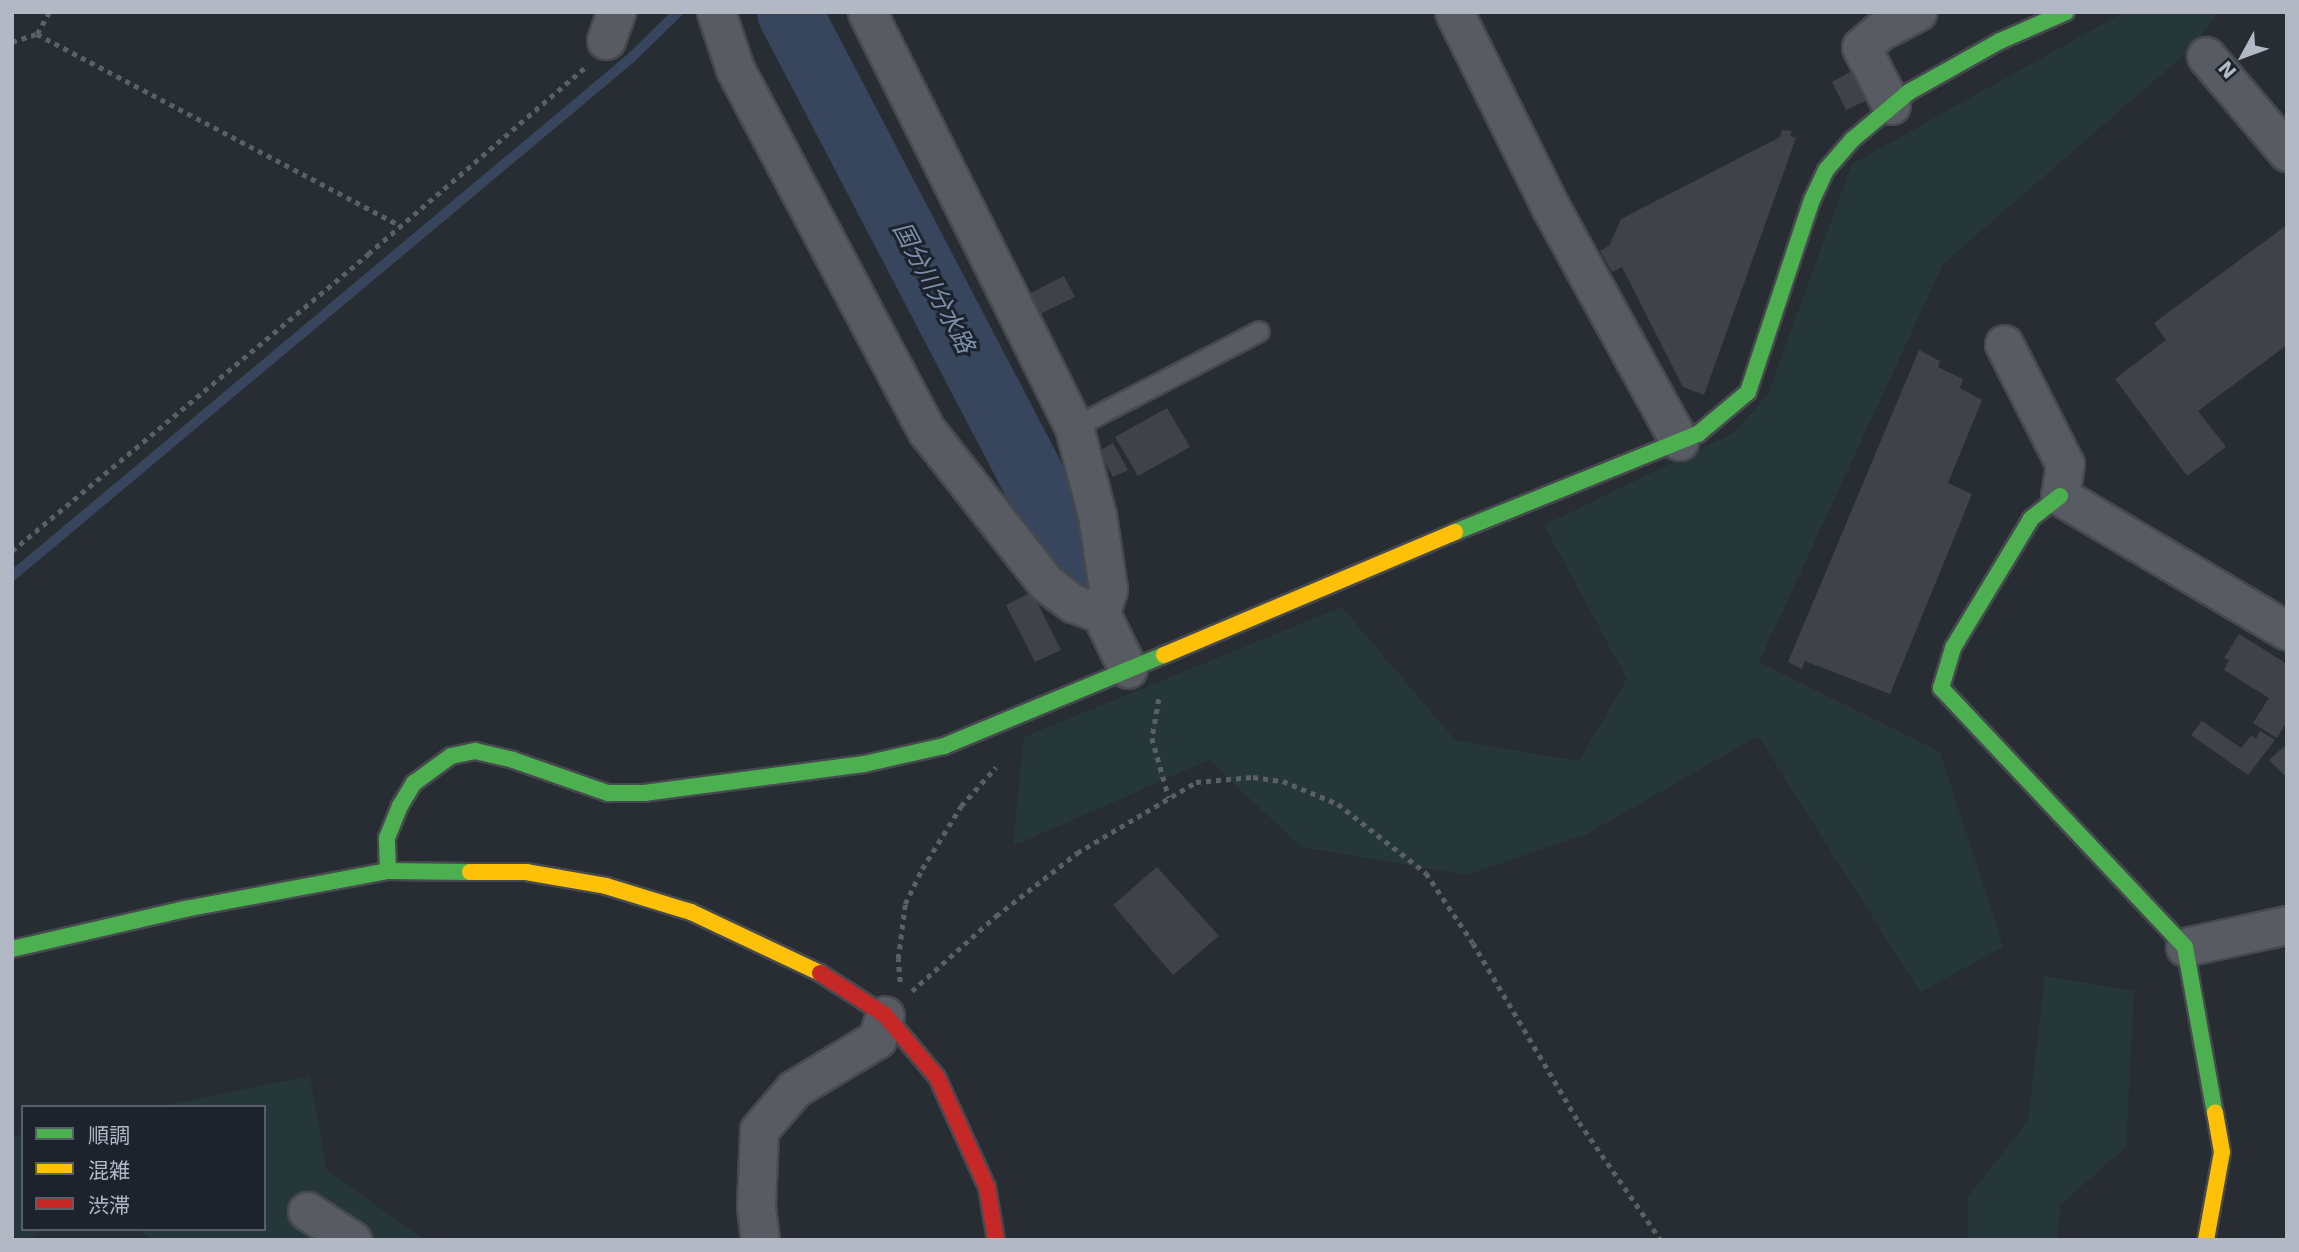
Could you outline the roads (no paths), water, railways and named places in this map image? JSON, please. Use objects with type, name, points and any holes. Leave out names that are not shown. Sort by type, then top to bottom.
[{"type":"street","points":[[716,12],[735,69],[927,431],[1046,583],[1073,603],[1101,614]]},
{"type":"street","points":[[867,12],[1074,427],[1097,516],[1108,589],[1101,614],[1128,669]]},
{"type":"street","points":[[1454,12],[1551,208],[1679,441]]},
{"type":"street","points":[[1891,105],[1861,47],[1880,31],[1917,12]]},
{"type":"street","points":[[388,872],[387,838],[400,806],[414,783],[429,769],[451,756],[475,751],[513,760],[608,793],[657,792],[864,764],[944,746],[1059,701],[1362,570],[1698,434],[1748,392],[1812,200],[1826,170],[1852,140],[1909,92],[2000,41],[2066,12]]},
{"type":"street","points":[[2206,57],[2287,152]]},
{"type":"street","points":[[2004,344],[2065,464],[2060,496],[2031,520],[2024,531],[1953,648],[1941,688],[2185,947],[2222,1152],[2206,1240]]},
{"type":"street","points":[[2060,496],[2287,631]]},
{"type":"street","points":[[12,949],[185,909],[388,872],[526,872],[606,886],[691,912],[893,1008],[937,1077],[987,1187],[996,1240]]},
{"type":"street","points":[[2185,947],[2287,925]]},
{"type":"street","points":[[760,1240],[756,1206],[759,1130],[794,1089],[877,1039],[893,1008]]},
{"type":"street","points":[[307,1211],[352,1240]]},
{"type":"lane","points":[[1074,427],[1259,331]]},
{"type":"waterway","points":[[12,576],[631,58],[678,12]]},
{"type":"waterway","name":"国分川分水路","points":[[789,12],[1077,563]]}]
